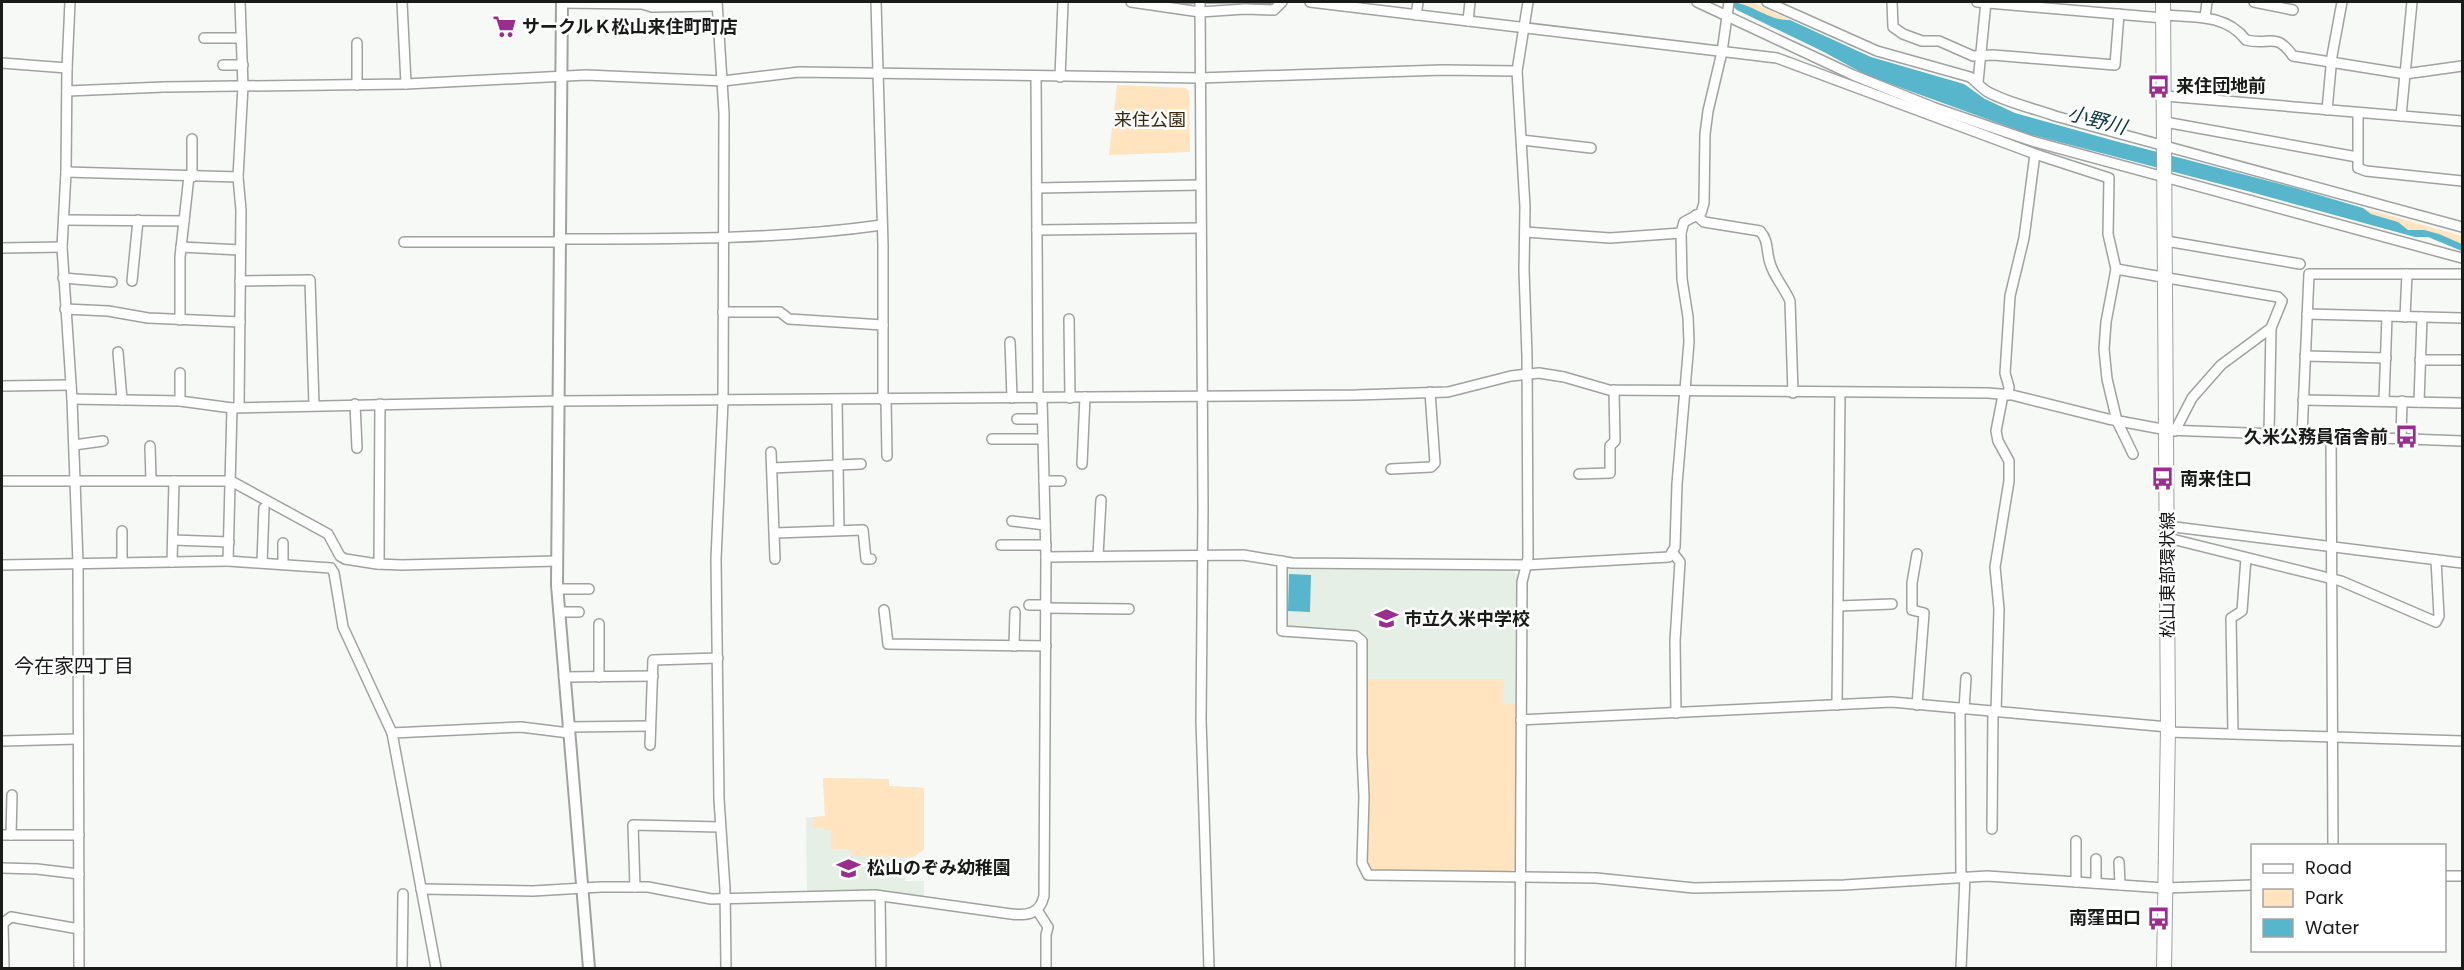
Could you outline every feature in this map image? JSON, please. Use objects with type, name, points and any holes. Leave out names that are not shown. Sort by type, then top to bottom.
[{"type":"main road","name":"松山東部環状線","points":[[2163,11],[2166,278],[2171,431],[2164,969]]},
{"type":"street","points":[[70,2],[66,68],[66,172],[62,247],[72,399],[78,563],[79,969]]},
{"type":"street","points":[[228,561],[240,322],[238,177],[243,65],[240,2]]},
{"type":"street","points":[[402,2],[406,84]]},
{"type":"street","points":[[589,969],[556,561],[562,2],[642,4],[652,7],[717,4],[723,81],[723,401],[716,559],[720,827],[725,898],[726,969]]},
{"type":"street","points":[[876,2],[887,456]]},
{"type":"street","points":[[1060,77],[1064,2]]},
{"type":"street","points":[[1131,2],[1200,8],[1274,10],[1282,2]]},
{"type":"street","points":[[1310,2],[1361,5],[1416,15],[1786,60],[2034,154],[2109,178],[2108,234],[2116,270],[2104,338],[2107,379],[2117,421],[2133,454]]},
{"type":"street","points":[[1416,15],[1418,2]]},
{"type":"street","points":[[1468,21],[1470,2]]},
{"type":"street","points":[[1520,969],[1522,582],[1528,558],[1528,506],[1525,232],[1522,140],[1516,71],[1528,2]]},
{"type":"street","points":[[1697,2],[1728,10],[1853,75],[1935,108],[2032,141],[2463,258]]},
{"type":"street","points":[[1767,2],[1877,51],[1970,77],[1978,82],[1985,91],[2055,116],[2165,148],[2463,227]]},
{"type":"street","points":[[1892,2],[1892,21],[1897,31],[1922,41],[1939,41],[1973,56],[1993,55],[2115,65],[2115,13],[2112,2]]},
{"type":"street","points":[[1977,2],[2115,13],[2163,11],[2205,17],[2227,22],[2246,40],[2283,43],[2293,56],[2405,74],[2463,66]]},
{"type":"street","points":[[1978,82],[1986,2]]},
{"type":"street","points":[[2205,17],[2207,2]]},
{"type":"street","points":[[2254,2],[2293,10]]},
{"type":"street","points":[[2327,110],[2331,63],[2342,2]]},
{"type":"street","points":[[2401,116],[2412,2]]},
{"type":"street","points":[[1200,8],[1201,720],[1209,969]]},
{"type":"street","points":[[1676,713],[1675,641],[1680,562],[1673,553],[1689,330],[1682,279],[1681,233],[1683,222],[1701,213],[1704,203],[1705,135],[1728,10]]},
{"type":"street","points":[[204,38],[241,38]]},
{"type":"street","points":[[357,43],[357,85]]},
{"type":"street","points":[[2,63],[66,68]]},
{"type":"street","points":[[223,65],[243,65]]},
{"type":"street","points":[[67,91],[164,87],[406,84],[561,75],[723,81],[799,72],[1199,78],[1420,70],[1516,71]]},
{"type":"street","points":[[421,889],[533,891],[635,887],[664,889],[711,899],[880,896],[1022,915],[1037,910],[1042,904],[1044,896],[1046,545],[1040,398],[1036,76]]},
{"type":"street","points":[[2165,96],[2463,122]]},
{"type":"street","points":[[2358,113],[2358,168],[2367,171],[2463,181]]},
{"type":"street","points":[[2165,122],[2357,157]]},
{"type":"street","points":[[180,320],[181,246],[192,139]]},
{"type":"street","points":[[1522,140],[1591,148]]},
{"type":"street","points":[[1992,829],[2000,609],[1995,567],[2009,481],[2009,461],[1998,441],[1996,431],[2009,387],[2005,373],[2010,296],[2024,238],[2034,154]]},
{"type":"street","points":[[66,172],[238,177]]},
{"type":"street","points":[[1037,188],[1200,185]]},
{"type":"street","points":[[1696,216],[1704,222],[1760,231],[1766,239],[1772,270],[1790,301],[1793,393]]},
{"type":"street","points":[[64,220],[184,221]]},
{"type":"street","points":[[132,281],[138,220]]},
{"type":"street","points":[[404,242],[722,239],[839,231],[882,225]]},
{"type":"street","points":[[1037,230],[1200,228]]},
{"type":"street","points":[[1525,232],[1610,238],[1681,233]]},
{"type":"street","points":[[2166,241],[2300,264]]},
{"type":"street","points":[[181,246],[240,250]]},
{"type":"street","points":[[2,248],[62,247]]},
{"type":"street","points":[[2116,270],[2278,297],[2282,301],[2271,328],[2268,434]]},
{"type":"street","points":[[2302,435],[2309,274],[2463,274]]},
{"type":"street","points":[[2405,317],[2407,274]]},
{"type":"street","points":[[63,278],[112,282]]},
{"type":"street","points":[[240,281],[310,280],[314,405]]},
{"type":"street","points":[[65,309],[108,310],[148,318],[240,322]]},
{"type":"street","points":[[723,312],[780,312],[789,319],[883,325]]},
{"type":"street","points":[[2307,314],[2463,318]]},
{"type":"street","points":[[2384,401],[2387,316]]},
{"type":"street","points":[[2419,402],[2422,317]]},
{"type":"street","points":[[1069,319],[1070,398]]},
{"type":"street","points":[[2171,431],[2192,398],[2221,366],[2271,328]]},
{"type":"street","points":[[1010,342],[1012,398]]},
{"type":"street","points":[[118,352],[122,400]]},
{"type":"street","points":[[2305,356],[2386,358]]},
{"type":"street","points":[[2420,360],[2463,360]]},
{"type":"street","points":[[180,373],[180,401]]},
{"type":"street","points":[[72,399],[180,401],[236,407],[558,401],[885,400],[1448,392],[1526,374],[1552,374],[1614,390],[2005,395],[2171,431],[2463,441]]},
{"type":"street","points":[[2,386],[71,385]]},
{"type":"street","points":[[1579,474],[1610,473],[1610,446],[1615,441],[1614,390]]},
{"type":"street","points":[[1391,469],[1431,467],[1435,463],[1430,392]]},
{"type":"street","points":[[1837,705],[1839,393]]},
{"type":"street","points":[[1082,464],[1085,397]]},
{"type":"street","points":[[837,400],[839,530]]},
{"type":"street","points":[[2303,400],[2463,403]]},
{"type":"street","points":[[2401,439],[2402,401]]},
{"type":"street","points":[[355,404],[357,448]]},
{"type":"street","points":[[379,564],[380,404]]},
{"type":"street","points":[[1017,418],[1042,418]]},
{"type":"street","points":[[2331,436],[2333,844]]},
{"type":"street","points":[[992,439],[1043,439]]},
{"type":"street","points":[[74,445],[103,441]]},
{"type":"street","points":[[150,446],[151,480]]},
{"type":"street","points":[[771,452],[775,559]]},
{"type":"street","points":[[772,468],[861,464]]},
{"type":"street","points":[[2,481],[231,481],[328,534],[340,556],[379,564],[534,564],[556,561]]},
{"type":"street","points":[[172,562],[174,481]]},
{"type":"street","points":[[1044,481],[1061,481]]},
{"type":"street","points":[[1098,556],[1101,501]]},
{"type":"street","points":[[262,563],[264,508]]},
{"type":"street","points":[[1012,522],[1045,525]]},
{"type":"street","points":[[775,533],[863,530],[866,560],[871,559]]},
{"type":"street","points":[[122,531],[122,562]]},
{"type":"street","points":[[2168,532],[2333,547],[2463,563]]},
{"type":"street","points":[[2168,532],[2246,558],[2333,579],[2436,622],[2439,616],[2436,560]]},
{"type":"street","points":[[173,540],[229,542]]},
{"type":"street","points":[[283,543],[283,564]]},
{"type":"street","points":[[1000,545],[1046,545]]},
{"type":"street","points":[[1046,557],[1243,555],[1282,561],[1526,565],[1669,557],[1673,553]]},
{"type":"street","points":[[1917,554],[1912,583],[1912,610],[1924,614],[1917,705]]},
{"type":"street","points":[[2233,733],[2231,618],[2242,611],[2246,558]]},
{"type":"street","points":[[2,565],[228,561],[331,568],[341,607],[343,627],[392,733],[436,969]]},
{"type":"street","points":[[1282,561],[1282,631],[1356,636],[1362,641],[1362,753],[1365,797],[1362,863],[1368,875],[1374,877],[1596,878],[1694,888],[1844,885],[1987,876],[2165,888],[2251,885]]},
{"type":"street","points":[[557,589],[589,589]]},
{"type":"street","points":[[1839,606],[1892,604]]},
{"type":"street","points":[[1029,605],[1129,609]]},
{"type":"street","points":[[884,610],[888,644],[1046,646]]},
{"type":"street","points":[[559,612],[579,612]]},
{"type":"street","points":[[1014,646],[1015,612]]},
{"type":"street","points":[[599,624],[599,676]]},
{"type":"street","points":[[650,745],[653,660],[718,658]]},
{"type":"street","points":[[564,677],[653,676]]},
{"type":"street","points":[[1961,969],[1962,709],[1966,678]]},
{"type":"street","points":[[1521,720],[1892,702],[2168,729],[2463,741]]},
{"type":"street","points":[[392,733],[650,726]]},
{"type":"street","points":[[2,741],[78,739]]},
{"type":"street","points":[[12,795],[6,835],[79,835]]},
{"type":"street","points":[[635,887],[633,825],[720,827]]},
{"type":"street","points":[[2076,841],[2076,882]]},
{"type":"street","points":[[2096,859],[2096,883]]},
{"type":"street","points":[[2119,862],[2120,885]]},
{"type":"street","points":[[2,868],[37,868],[80,874]]},
{"type":"street","points":[[2446,876],[2463,876]]},
{"type":"street","points":[[402,969],[404,894]]},
{"type":"street","points":[[880,896],[881,969]]},
{"type":"street","points":[[1037,910],[1048,927],[1046,969]]},
{"type":"street","points":[[4,969],[2,924],[11,917],[79,929]]},
{"type":"shaded area","points":[[1285,569],[1512,571],[1517,574],[1516,822],[1509,872],[1369,871],[1365,636],[1357,633],[1286,630]]},
{"type":"shaded area","points":[[823,778],[889,779],[889,786],[924,788],[924,849],[914,857],[905,858],[905,881],[924,881],[924,898],[807,893],[806,818],[825,816]]},
{"type":"green space","points":[[1737,2],[1752,2],[1790,20],[1780,21]]},
{"type":"green space","name":"来住公園","points":[[1117,85],[1186,88],[1189,91],[1190,152],[1109,155]]},
{"type":"green space","points":[[2363,208],[2462,236],[2462,244],[2424,230],[2408,230],[2398,222],[2371,214]]},
{"type":"green space","points":[[1366,679],[1504,679],[1504,704],[1516,704],[1517,867],[1509,872],[1372,874],[1366,862]]},
{"type":"green space","points":[[823,778],[889,779],[889,786],[924,788],[924,849],[914,857],[852,856],[851,849],[831,849],[831,829],[813,828],[813,817],[825,816]]},
{"type":"water","points":[[1159,2],[1274,2],[1268,6]]},
{"type":"water","points":[[1727,2],[1790,20],[1871,57],[1964,84],[1985,99],[2015,113],[2363,208],[2371,214],[2398,222],[2408,230],[2424,230],[2439,234],[2462,244],[2462,251],[2428,237],[2415,237],[2028,134],[1866,75],[1737,10]]},
{"type":"water","points":[[1289,574],[1311,575],[1310,612],[1288,611]]},
{"type":"place","name":"サークルＫ松山来住町町店","points":[[504,27]]},
{"type":"place","name":"来住団地前","points":[[2158,86]]},
{"type":"place","name":"久米公務員宿舎前","points":[[2406,437]]},
{"type":"place","name":"南来住口","points":[[2162,479]]},
{"type":"place","name":"市立久米中学校","points":[[1386,619]]},
{"type":"place","name":"松山のぞみ幼稚園","points":[[849,868]]},
{"type":"place","name":"南窪田口","points":[[2159,918]]},
{"type":"district","name":"今在家四丁目","points":[[74,666]]},
{"type":"water label","name":"小野川","points":[[2097,120]]}]
